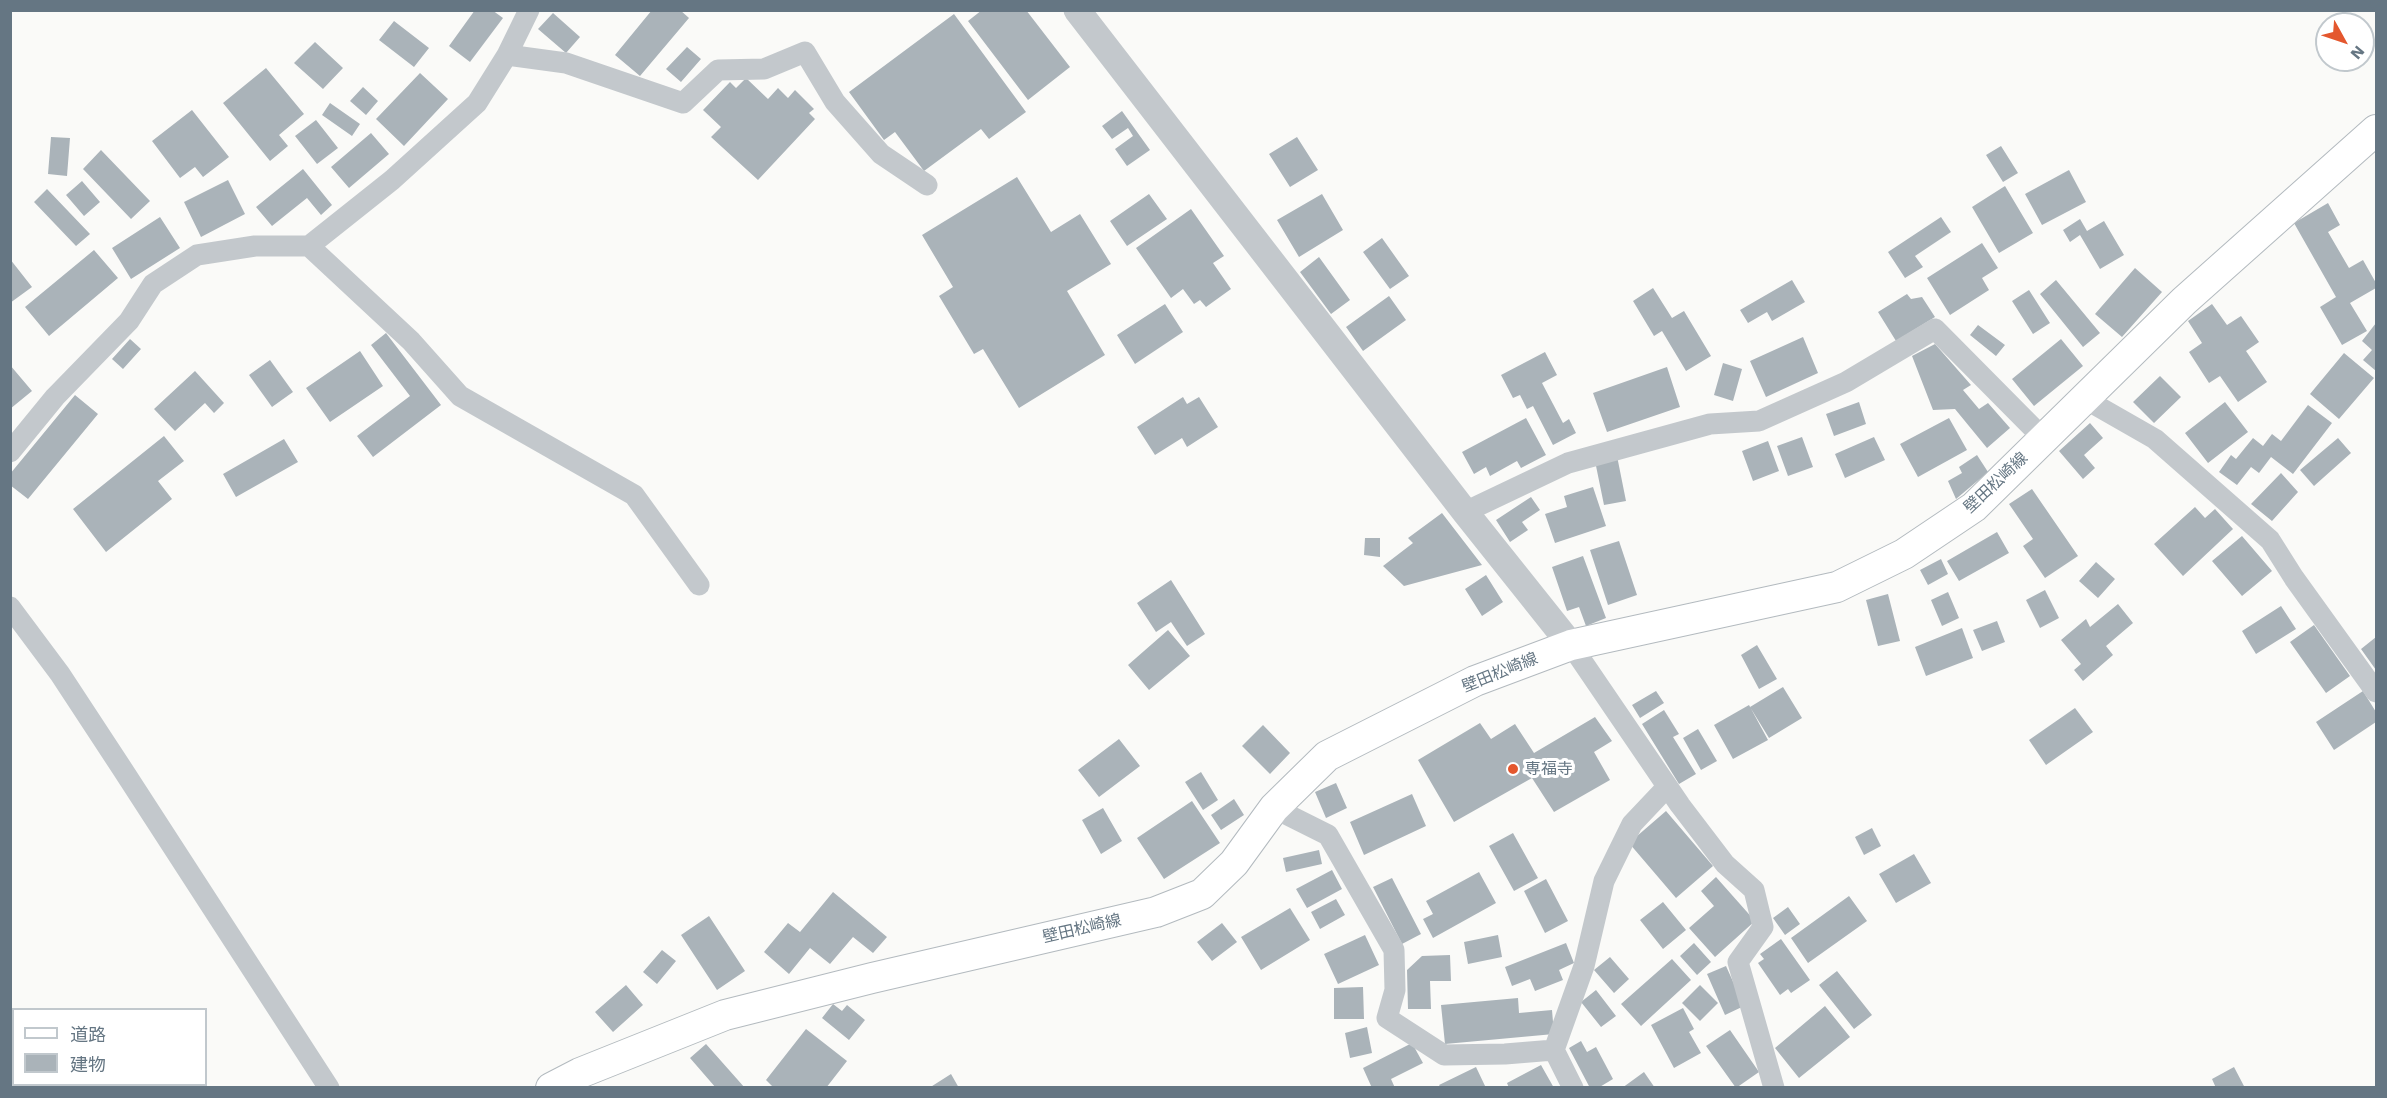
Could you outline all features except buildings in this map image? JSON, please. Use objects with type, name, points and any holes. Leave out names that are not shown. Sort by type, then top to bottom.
[{"type":"main road","name":"壁田松崎線","points":[[551,1088],[580,1073],[725,1016],[882,975],[1156,912],[1202,894],[1233,863],[1274,808],[1327,756],[1475,681],[1571,645],[1837,587],[1904,554],[1974,507],[2184,301],[2376,130]]},
{"type":"street","points":[[10,452],[55,397],[129,321],[153,284],[197,255],[255,246],[309,246],[392,180],[477,103],[507,55],[529,10]]},
{"type":"street","points":[[1077,10],[1465,512],[1571,645],[1667,787],[1725,864],[1754,890],[1763,927],[1738,962],[1774,1088]]},
{"type":"street","points":[[507,55],[566,63],[683,103],[718,70],[764,69],[805,52],[835,102],[881,154],[927,185]]},
{"type":"street","points":[[309,246],[411,341],[460,396],[634,495],[699,585]]},
{"type":"street","points":[[1465,512],[1568,463],[1710,424],[1760,421],[1846,382],[1935,328],[2043,438]]},
{"type":"street","points":[[2085,399],[2155,439],[2270,540],[2294,578],[2376,692]]},
{"type":"street","points":[[10,607],[66,684],[205,893],[329,1088]]},
{"type":"street","points":[[1573,1088],[1554,1050],[1584,966],[1604,881],[1632,824],[1667,787]]},
{"type":"street","points":[[1274,808],[1328,835],[1394,950],[1395,990],[1387,1018],[1444,1055],[1554,1050]]},
{"type":"place","name":"専福寺","points":[[1513,769]]}]
